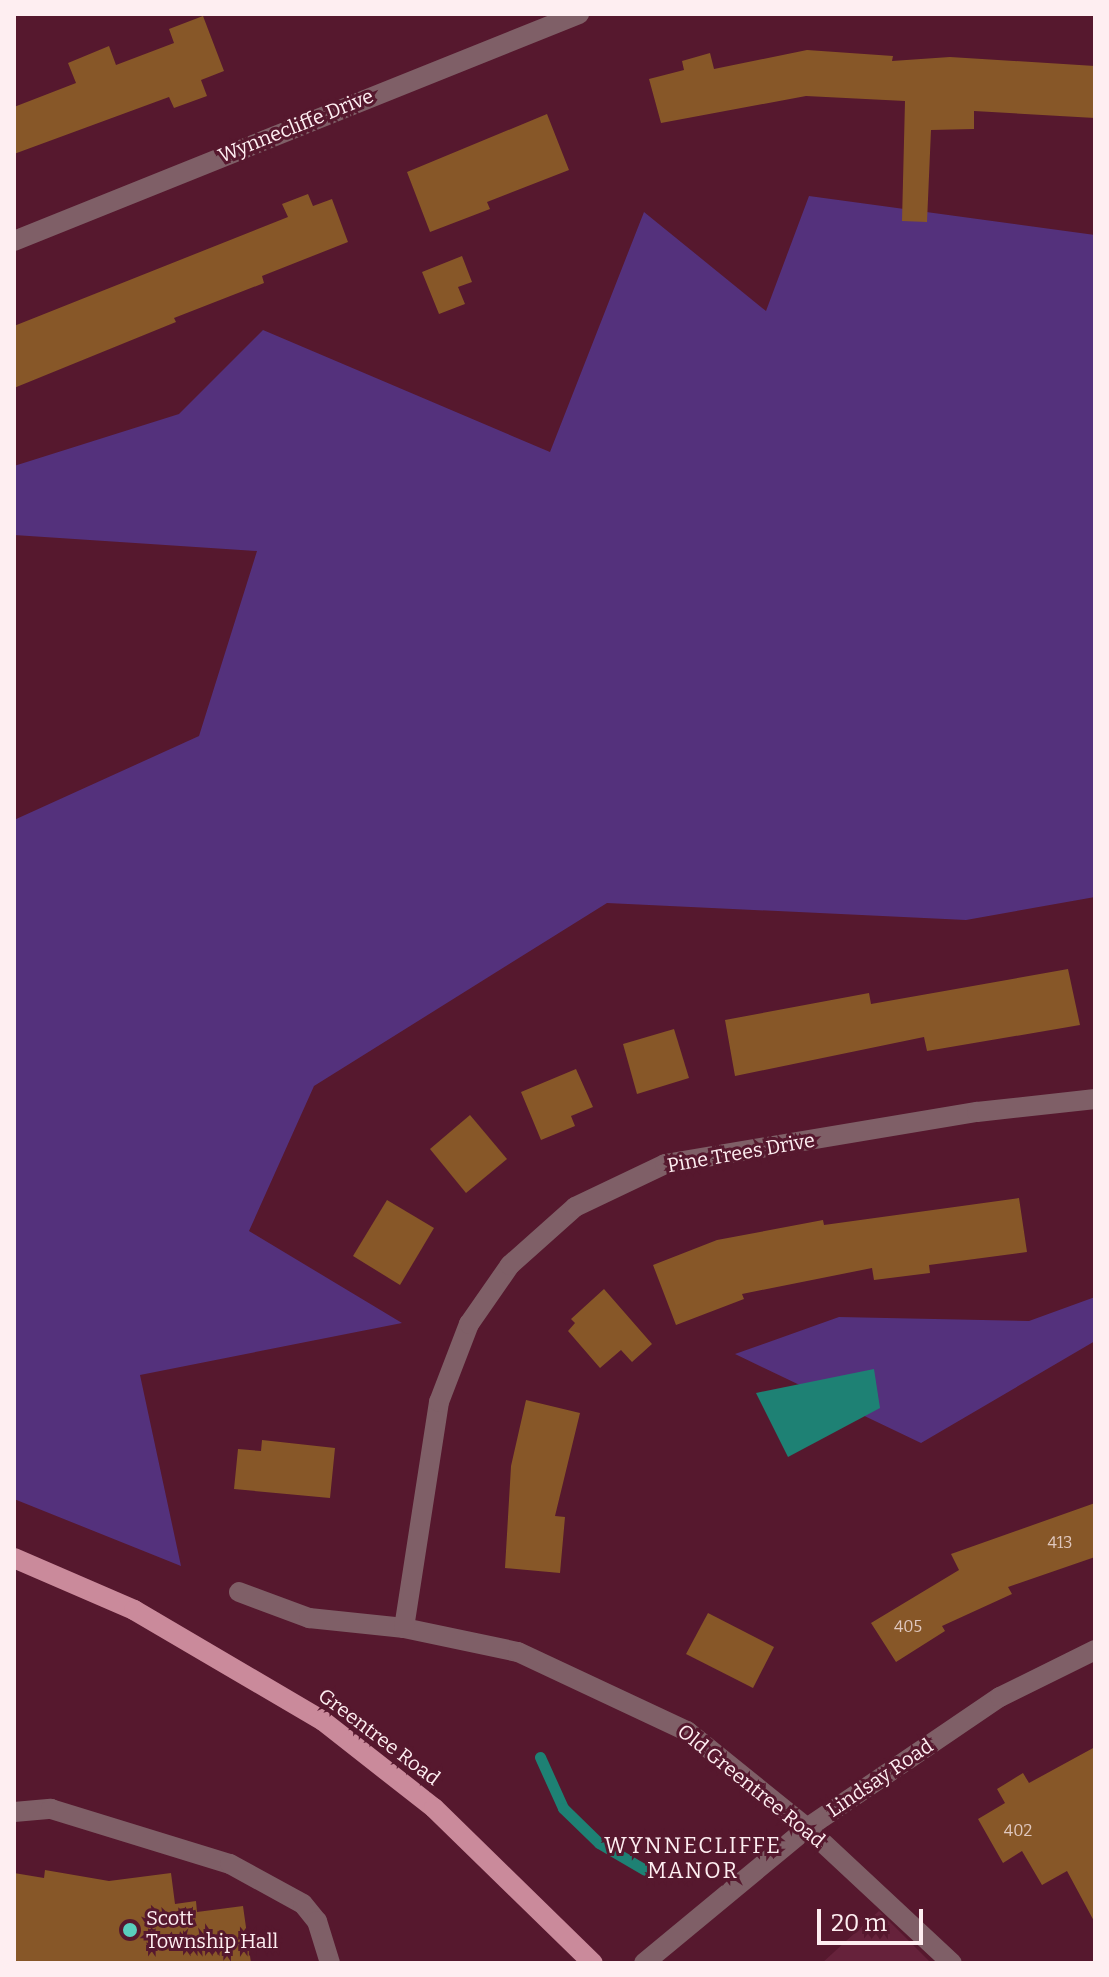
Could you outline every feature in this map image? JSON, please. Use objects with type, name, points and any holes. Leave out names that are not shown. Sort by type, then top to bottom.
[{"type":"main road","name":"Greentree Road","points":[[14,1558],[134,1610],[323,1721],[434,1808],[593,1963]]},
{"type":"street","name":"Wynnecliffe Drive","points":[[14,241],[579,14]]},
{"type":"street","name":"Pine Trees Drive","points":[[404,1628],[439,1402],[469,1324],[510,1265],[575,1207],[665,1164],[977,1112],[1095,1099]]},
{"type":"street","name":"Old Greentree Road","points":[[239,1592],[309,1618],[404,1628],[518,1652],[687,1731],[807,1828],[952,1963]]},
{"type":"street","name":"Lindsay Road","points":[[644,1963],[807,1828],[1000,1697],[1095,1650]]},
{"type":"street","points":[[14,1812],[51,1809],[230,1864],[303,1904],[317,1921],[330,1963]]},
{"type":"shaded area","points":[[809,196],[1095,235],[1095,897],[966,920],[607,903],[314,1086],[249,1231],[402,1323],[140,1375],[181,1566],[14,1499],[14,820],[199,736],[257,551],[14,535],[14,466],[179,414],[263,330],[550,452],[644,212],[766,311]]},
{"type":"shaded area","points":[[1095,1297],[1095,1341],[921,1443],[735,1354],[839,1317],[1029,1321]]},
{"type":"shaded area","points":[[874,1369],[880,1408],[788,1457],[756,1393]]},
{"type":"shaded area","points":[[879,1911],[931,1963],[822,1963]]},
{"type":"building","points":[[203,16],[224,71],[201,80],[207,96],[174,108],[169,97],[14,154],[14,107],[76,83],[68,63],[109,46],[116,65],[174,43],[169,29]]},
{"type":"building","points":[[807,50],[893,56],[892,61],[950,57],[1095,66],[1095,118],[974,111],[974,129],[931,130],[927,222],[902,221],[905,101],[806,96],[661,123],[649,79],[684,70],[682,61],[710,53],[714,69]]},
{"type":"building","points":[[547,114],[569,170],[487,202],[490,209],[430,232],[407,172]]},
{"type":"building","points":[[308,194],[313,206],[332,199],[348,242],[262,276],[264,283],[174,318],[176,322],[14,388],[14,326],[288,217],[282,204]]},
{"type":"building","points":[[462,256],[472,282],[458,287],[465,304],[439,314],[422,272]]},
{"type":"building","points":[[1068,969],[1080,1025],[927,1051],[924,1037],[735,1076],[725,1020],[869,993],[871,1004]]},
{"type":"building","points":[[674,1029],[689,1078],[637,1094],[623,1044]]},
{"type":"building","points":[[576,1069],[593,1107],[571,1116],[575,1126],[541,1140],[521,1092]]},
{"type":"building","points":[[470,1115],[507,1159],[466,1193],[430,1149]]},
{"type":"building","points":[[1019,1198],[1027,1252],[929,1265],[930,1273],[874,1280],[872,1268],[742,1294],[744,1299],[676,1325],[653,1265],[717,1240],[823,1220],[824,1225]]},
{"type":"building","points":[[387,1200],[434,1228],[400,1285],[353,1256]]},
{"type":"building","points":[[604,1289],[652,1344],[632,1362],[621,1350],[600,1368],[568,1331],[575,1323],[571,1319]]},
{"type":"building","points":[[526,1400],[580,1413],[555,1516],[565,1517],[560,1573],[505,1568],[511,1466]]},
{"type":"building","points":[[262,1440],[335,1448],[330,1498],[234,1489],[238,1449],[261,1451]]},
{"type":"building","points":[[1095,1503],[1095,1557],[1008,1587],[1012,1594],[942,1626],[945,1631],[896,1662],[871,1623],[959,1570],[951,1554]]},
{"type":"building","points":[[708,1613],[774,1647],[753,1688],[686,1654]]},
{"type":"building","points":[[1095,1747],[1095,1923],[1067,1871],[1042,1885],[1022,1851],[1003,1863],[978,1819],[1005,1803],[997,1789],[1023,1773],[1029,1783]]},
{"type":"building","name":"Scott Township Hall","points":[[45,1870],[109,1881],[171,1873],[175,1904],[196,1901],[197,1912],[243,1906],[251,1963],[16,1963],[14,1873],[44,1878]]},
{"type":"waterway","points":[[540,1757],[563,1808],[599,1843],[645,1870]]},
{"type":"place","name":"Scott Township Hall","points":[[130,1930]]},
{"type":"district","name":"WYNNECLIFFE MANOR","points":[[693,1858]]}]
